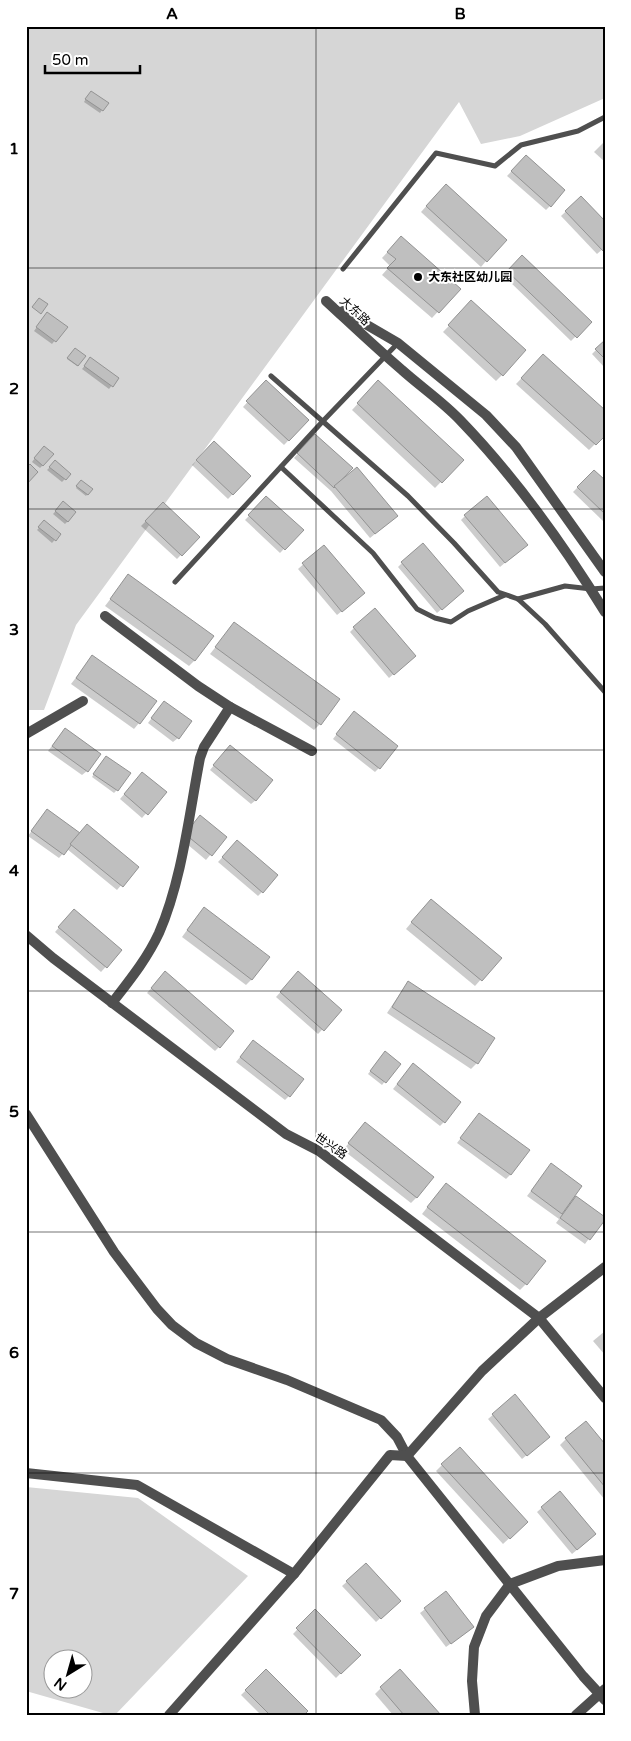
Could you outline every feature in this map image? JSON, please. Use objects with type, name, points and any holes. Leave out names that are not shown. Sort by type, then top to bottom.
[{"type":"street","name":"大东路","points":[[605,572],[516,446],[486,415],[398,343],[326,301],[459,419],[494,458],[529,501],[580,570],[605,612]]},
{"type":"street","points":[[105,616],[198,686],[230,706],[312,751]]},
{"type":"street","points":[[26,734],[83,701]]},
{"type":"street","points":[[112,1004],[144,959],[158,934],[174,889],[200,758],[204,747],[230,706]]},
{"type":"street","name":"世兴路","points":[[26,935],[52,958],[112,1004],[286,1134],[319,1150],[539,1318],[605,1398]]},
{"type":"street","points":[[26,1114],[114,1252],[157,1309],[172,1325],[196,1343],[227,1359],[287,1380],[381,1420],[397,1437],[407,1456],[510,1584],[603,1694],[576,1715]]},
{"type":"street","points":[[407,1456],[482,1370],[539,1318],[605,1267]]},
{"type":"street","points":[[169,1715],[294,1574],[390,1455],[407,1456]]},
{"type":"street","points":[[26,1472],[137,1485],[294,1574]]},
{"type":"street","points":[[475,1715],[472,1681],[474,1647],[486,1616],[510,1584],[558,1566],[605,1560]]},
{"type":"lane","points":[[343,269],[436,153],[495,166],[521,145],[578,131],[605,117]]},
{"type":"lane","points":[[175,582],[322,421],[398,343]]},
{"type":"lane","points":[[271,376],[408,496],[498,592],[518,599],[545,624],[605,692]]},
{"type":"lane","points":[[280,467],[374,553],[418,608],[435,618],[451,622],[506,595]]},
{"type":"lane","points":[[518,599],[565,586],[591,589],[605,588]]},
{"type":"shaded area","points":[[26,26],[605,26],[605,98],[520,136],[481,144],[459,102],[76,625],[44,710],[26,710]]},
{"type":"shaded area","points":[[26,1487],[138,1498],[248,1576],[115,1715],[50,1698],[92,1698],[92,1648],[42,1648],[42,1696],[26,1691]]},
{"type":"building","points":[[91,91],[109,103],[103,111],[85,99]]},
{"type":"building","points":[[526,155],[565,190],[551,207],[511,171]]},
{"type":"building","points":[[446,184],[507,240],[487,262],[426,206]]},
{"type":"building","points":[[581,196],[605,221],[605,249],[603,251],[565,211]]},
{"type":"building","points":[[401,236],[461,289],[439,313],[387,268],[396,259],[387,252]]},
{"type":"building","points":[[522,255],[592,322],[577,338],[507,271]]},
{"type":"building","points":[[39,298],[48,304],[41,314],[32,307]]},
{"type":"building","points":[[471,300],[526,350],[503,376],[448,325]]},
{"type":"building","points":[[47,312],[68,327],[56,342],[36,327]]},
{"type":"building","points":[[605,340],[605,359],[595,349]]},
{"type":"building","points":[[75,348],[86,356],[78,366],[67,358]]},
{"type":"building","points":[[543,354],[605,410],[605,436],[596,445],[521,378]]},
{"type":"building","points":[[90,357],[119,378],[113,387],[84,366]]},
{"type":"building","points":[[266,380],[309,420],[289,441],[246,401]]},
{"type":"building","points":[[378,380],[464,460],[442,483],[357,403]]},
{"type":"building","points":[[315,434],[353,468],[334,488],[297,453]]},
{"type":"building","points":[[214,441],[251,476],[233,495],[196,460]]},
{"type":"building","points":[[44,446],[54,454],[43,466],[34,458]]},
{"type":"building","points":[[55,460],[71,474],[66,480],[49,467]]},
{"type":"building","points":[[30,464],[38,472],[26,485],[26,468]]},
{"type":"building","points":[[357,467],[398,516],[375,534],[334,486]]},
{"type":"building","points":[[594,470],[605,480],[605,514],[577,487]]},
{"type":"building","points":[[81,480],[93,489],[88,495],[76,486]]},
{"type":"building","points":[[266,496],[304,530],[285,550],[248,515]]},
{"type":"building","points":[[487,496],[528,545],[505,563],[464,515]]},
{"type":"building","points":[[63,501],[76,512],[68,522],[55,511]]},
{"type":"building","points":[[163,502],[200,537],[182,556],[145,521]]},
{"type":"building","points":[[44,520],[61,534],[56,541],[38,527]]},
{"type":"building","points":[[423,543],[464,591],[442,610],[401,562]]},
{"type":"building","points":[[324,545],[365,593],[342,612],[302,563]]},
{"type":"building","points":[[128,574],[214,636],[195,661],[110,599]]},
{"type":"building","points":[[375,608],[416,656],[394,675],[353,627]]},
{"type":"building","points":[[234,622],[340,699],[321,725],[215,647]]},
{"type":"building","points":[[92,655],[157,701],[140,724],[76,678]]},
{"type":"building","points":[[164,701],[192,721],[179,739],[151,718]]},
{"type":"building","points":[[354,711],[398,746],[380,769],[336,734]]},
{"type":"building","points":[[65,728],[101,754],[88,772],[52,746]]},
{"type":"building","points":[[230,745],[273,780],[256,801],[213,765]]},
{"type":"building","points":[[106,756],[131,773],[118,791],[93,774]]},
{"type":"building","points":[[142,772],[167,792],[148,815],[124,794]]},
{"type":"building","points":[[47,809],[80,833],[64,855],[31,831]]},
{"type":"building","points":[[200,815],[227,837],[212,856],[185,834]]},
{"type":"building","points":[[87,824],[139,867],[123,887],[70,844]]},
{"type":"building","points":[[237,840],[278,875],[263,893],[222,857]]},
{"type":"building","points":[[431,899],[502,958],[482,981],[411,922]]},
{"type":"building","points":[[204,907],[270,957],[252,980],[187,930]]},
{"type":"building","points":[[74,909],[122,950],[107,968],[58,927]]},
{"type":"building","points":[[165,971],[234,1031],[220,1048],[151,988]]},
{"type":"building","points":[[298,971],[342,1010],[324,1031],[280,992]]},
{"type":"building","points":[[408,981],[495,1038],[478,1064],[392,1007]]},
{"type":"building","points":[[253,1040],[304,1079],[290,1097],[240,1057]]},
{"type":"building","points":[[385,1051],[401,1064],[386,1083],[370,1071]]},
{"type":"building","points":[[413,1063],[461,1102],[445,1123],[397,1084]]},
{"type":"building","points":[[479,1113],[530,1150],[511,1175],[460,1138]]},
{"type":"building","points":[[365,1122],[434,1177],[417,1198],[348,1143]]},
{"type":"building","points":[[551,1163],[582,1186],[562,1214],[531,1191]]},
{"type":"building","points":[[446,1183],[546,1261],[527,1285],[427,1207]]},
{"type":"building","points":[[576,1196],[605,1217],[605,1220],[590,1240],[560,1218]]},
{"type":"building","points":[[515,1394],[550,1437],[527,1456],[492,1414]]},
{"type":"building","points":[[586,1421],[605,1444],[605,1487],[565,1438]]},
{"type":"building","points":[[460,1447],[528,1522],[510,1539],[441,1464]]},
{"type":"building","points":[[560,1491],[596,1534],[577,1550],[541,1507]]},
{"type":"building","points":[[366,1563],[401,1601],[381,1619],[346,1581]]},
{"type":"building","points":[[446,1591],[474,1627],[451,1644],[424,1608]]},
{"type":"building","points":[[315,1609],[361,1655],[341,1674],[296,1628]]},
{"type":"building","points":[[266,1669],[308,1711],[304,1715],[270,1715],[245,1690]]},
{"type":"building","points":[[400,1669],[441,1715],[404,1715],[380,1687]]},
{"type":"place","name":"大东社区幼儿园","points":[[418,277]]}]
